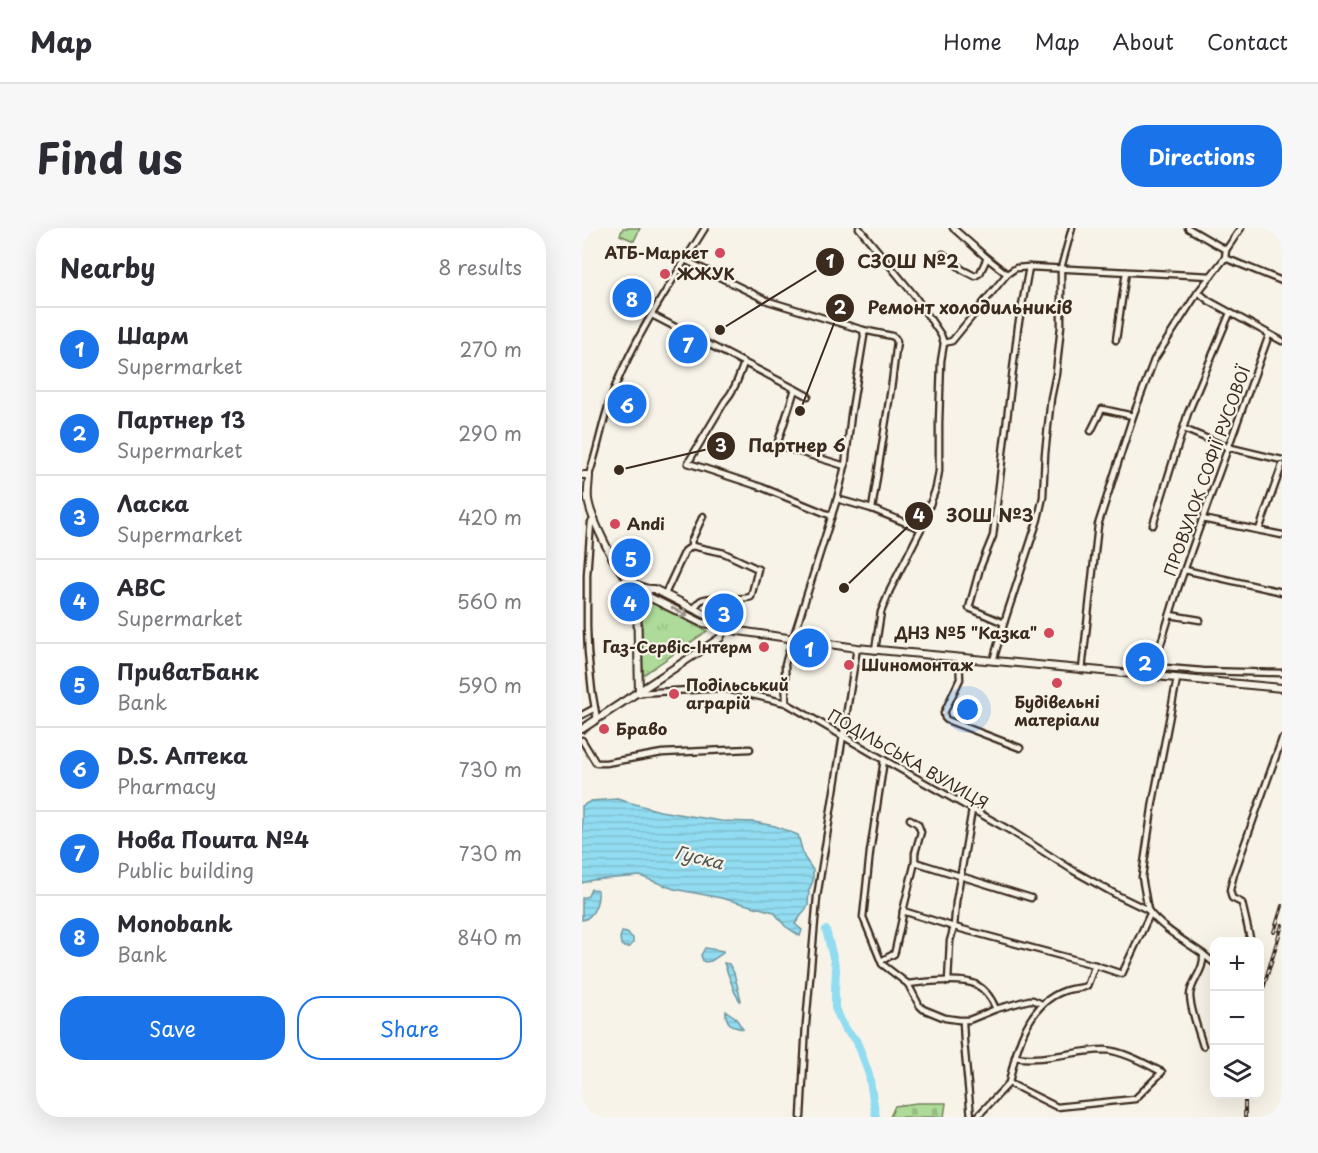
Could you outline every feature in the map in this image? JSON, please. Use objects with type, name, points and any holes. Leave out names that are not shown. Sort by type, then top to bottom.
[{"type":"main road","points":[[586,475],[588,500],[595,519],[606,545],[626,578],[643,588],[654,589],[665,594],[706,615],[722,627]]},
{"type":"main road","points":[[582,494],[588,500]]},
{"type":"main road","points":[[643,588],[649,597],[702,623],[732,630],[875,650],[1282,688]]},
{"type":"main road","points":[[639,693],[637,592],[643,588]]},
{"type":"main road","points":[[582,729],[720,638],[722,627]]},
{"type":"street","points":[[586,475],[596,458],[607,408],[630,355],[705,228]]},
{"type":"street","points":[[861,228],[914,295],[944,343],[941,361],[939,471],[933,497],[921,529],[881,612],[875,650]]},
{"type":"street","points":[[953,228],[1007,273]]},
{"type":"street","points":[[993,661],[1043,497],[1045,454],[1061,326],[1061,268],[1072,228]]},
{"type":"street","points":[[1188,228],[1226,250]]},
{"type":"street","points":[[1082,670],[1098,525],[1133,416],[1154,360],[1198,292],[1225,258],[1226,250],[1241,228]]},
{"type":"street","points":[[943,254],[963,270],[975,276],[980,273],[987,258]]},
{"type":"street","points":[[1225,258],[1282,281]]},
{"type":"street","points":[[685,260],[768,300],[895,338],[897,341],[892,382],[872,509]]},
{"type":"street","points":[[1004,623],[969,608],[980,568],[993,536],[1018,327],[1029,267]]},
{"type":"street","points":[[944,343],[951,341],[1007,273],[1016,268],[1061,268],[1211,276]]},
{"type":"street","points":[[1116,340],[1126,272]]},
{"type":"street","points":[[1198,292],[1209,301],[1282,341]]},
{"type":"street","points":[[1153,525],[1188,413],[1230,313]]},
{"type":"street","points":[[652,315],[808,396]]},
{"type":"street","points":[[786,703],[785,664],[832,516],[844,466],[864,336],[863,330]]},
{"type":"street","name":"ПРОВУЛОК СОФІЇ РУСОВОЇ","points":[[1151,676],[1202,519],[1269,335]]},
{"type":"street","points":[[744,363],[736,386],[688,463],[832,516]]},
{"type":"street","points":[[795,389],[777,445],[844,466]]},
{"type":"street","points":[[1091,431],[1102,409],[1133,416]]},
{"type":"street","points":[[1184,429],[1227,447],[1282,462],[1259,530]]},
{"type":"street","points":[[837,499],[872,509],[921,529]]},
{"type":"street","points":[[692,546],[691,542],[703,516]]},
{"type":"street","points":[[595,519],[591,522],[585,561],[588,652],[597,720]]},
{"type":"street","points":[[1202,519],[1282,535]]},
{"type":"street","points":[[665,594],[686,551],[692,546]]},
{"type":"street","points":[[692,546],[724,553],[758,569],[751,597],[706,598],[700,601],[694,609]]},
{"type":"street","points":[[1185,570],[1282,592]]},
{"type":"street","points":[[1170,615],[1200,620]]},
{"type":"street","points":[[801,1117],[817,897],[857,648]]},
{"type":"street","points":[[959,658],[960,679],[944,713],[945,718],[1020,748]]},
{"type":"street","points":[[1154,667],[1282,673]]},
{"type":"street","points":[[903,911],[1122,974],[1149,912],[1142,877],[1153,802],[1177,679]]},
{"type":"street","name":"ПОДІЛЬСЬКА ВУЛИЦЯ","points":[[639,693],[723,688],[786,703],[1011,831],[1074,871],[1149,912],[1165,927],[1210,959]]},
{"type":"street","points":[[582,715],[596,708]]},
{"type":"street","points":[[1250,937],[1242,903],[1232,898],[1230,890],[1282,739]]},
{"type":"street","points":[[582,740],[596,763],[662,753],[750,749]]},
{"type":"street","points":[[884,760],[863,917],[881,961],[887,969],[908,984],[923,1009],[945,1018],[963,1021],[1029,1000],[1042,1004]]},
{"type":"street","points":[[948,982],[950,941],[972,810]]},
{"type":"street","points":[[881,961],[894,954],[915,862],[921,829],[910,819]]},
{"type":"street","points":[[915,862],[1031,898]]},
{"type":"street","points":[[1203,954],[1202,966],[1190,993],[1203,1046]]},
{"type":"street","points":[[977,1117],[1009,1083],[1015,1057],[1030,1019],[1042,1004],[1064,991],[1086,986],[1095,965]]},
{"type":"street","points":[[908,984],[966,982],[977,985],[991,998],[996,1009]]},
{"type":"street","points":[[963,1021],[971,1117]]},
{"type":"street","points":[[1009,1083],[1057,1107],[1135,1099],[1162,1072],[1136,1059],[1107,1050],[1054,1057],[1027,1059],[1015,1057]]},
{"type":"green space","points":[[623,228],[640,228],[634,241],[620,235]]},
{"type":"green space","points":[[646,600],[707,631],[643,675],[641,603]]},
{"type":"green space","points":[[946,1103],[944,1117],[890,1117],[895,1106]]},
{"type":"water","points":[[617,799],[660,811],[721,821],[754,822],[775,826],[798,835],[804,857],[813,870],[808,906],[795,924],[802,930],[800,936],[785,926],[774,912],[674,889],[640,876],[582,883],[582,806],[591,801]]},
{"type":"water","points":[[591,889],[598,890],[597,904],[593,913],[582,920],[582,898],[588,896]]},
{"type":"water","points":[[622,932],[633,938],[630,947],[624,947],[621,944]]},
{"type":"water","points":[[705,948],[723,951],[723,953],[705,962],[701,955]]},
{"type":"water","points":[[724,963],[729,964],[734,973],[740,1001],[735,993]]},
{"type":"water","points":[[726,1011],[735,1017],[743,1029],[730,1024]]},
{"type":"waterway","name":"Гуска","points":[[826,930],[836,969],[835,1008],[845,1029],[856,1040],[861,1052],[869,1075],[876,1117]]},
{"type":"railway","points":[[1274,932],[1282,906]]},
{"type":"railway","points":[[1262,991],[1282,925]]},
{"type":"railway","points":[[1245,1099],[1245,1117]]},
{"type":"place","name":"АТБ-Маркет","points":[[720,253]]},
{"type":"place","name":"ЖЖУК","points":[[665,274]]},
{"type":"place","name":"Monobank","points":[[632,298]]},
{"type":"place","name":"СЗОШ №2","points":[[720,330]]},
{"type":"place","name":"Нова Пошта №4","points":[[688,344]]},
{"type":"place","name":"D.S. Аптека","points":[[627,404]]},
{"type":"place","name":"Ремонт холодильників","points":[[800,411]]},
{"type":"place","name":"Партнер 6","points":[[619,470]]},
{"type":"place","name":"Andi","points":[[615,524]]},
{"type":"place","name":"ПриватБанк","points":[[631,558]]},
{"type":"place","name":"ЗОШ №3","points":[[844,588]]},
{"type":"place","name":"АВС","points":[[630,602]]},
{"type":"place","name":"Ласка","points":[[724,613]]},
{"type":"place","name":"ДНЗ №5 \"Казка\"","points":[[1049,633]]},
{"type":"place","name":"Газ-Сервіс-Інтерм","points":[[764,647]]},
{"type":"place","name":"Шарм","points":[[809,648]]},
{"type":"place","name":"Партнер 13","points":[[1145,662]]},
{"type":"place","name":"Шиномонтаж","points":[[849,665]]},
{"type":"place","name":"Будівельні матеріали","points":[[1057,683]]},
{"type":"place","name":"Подільський аграрій","points":[[674,694]]},
{"type":"place","name":"Браво","points":[[604,729]]}]
